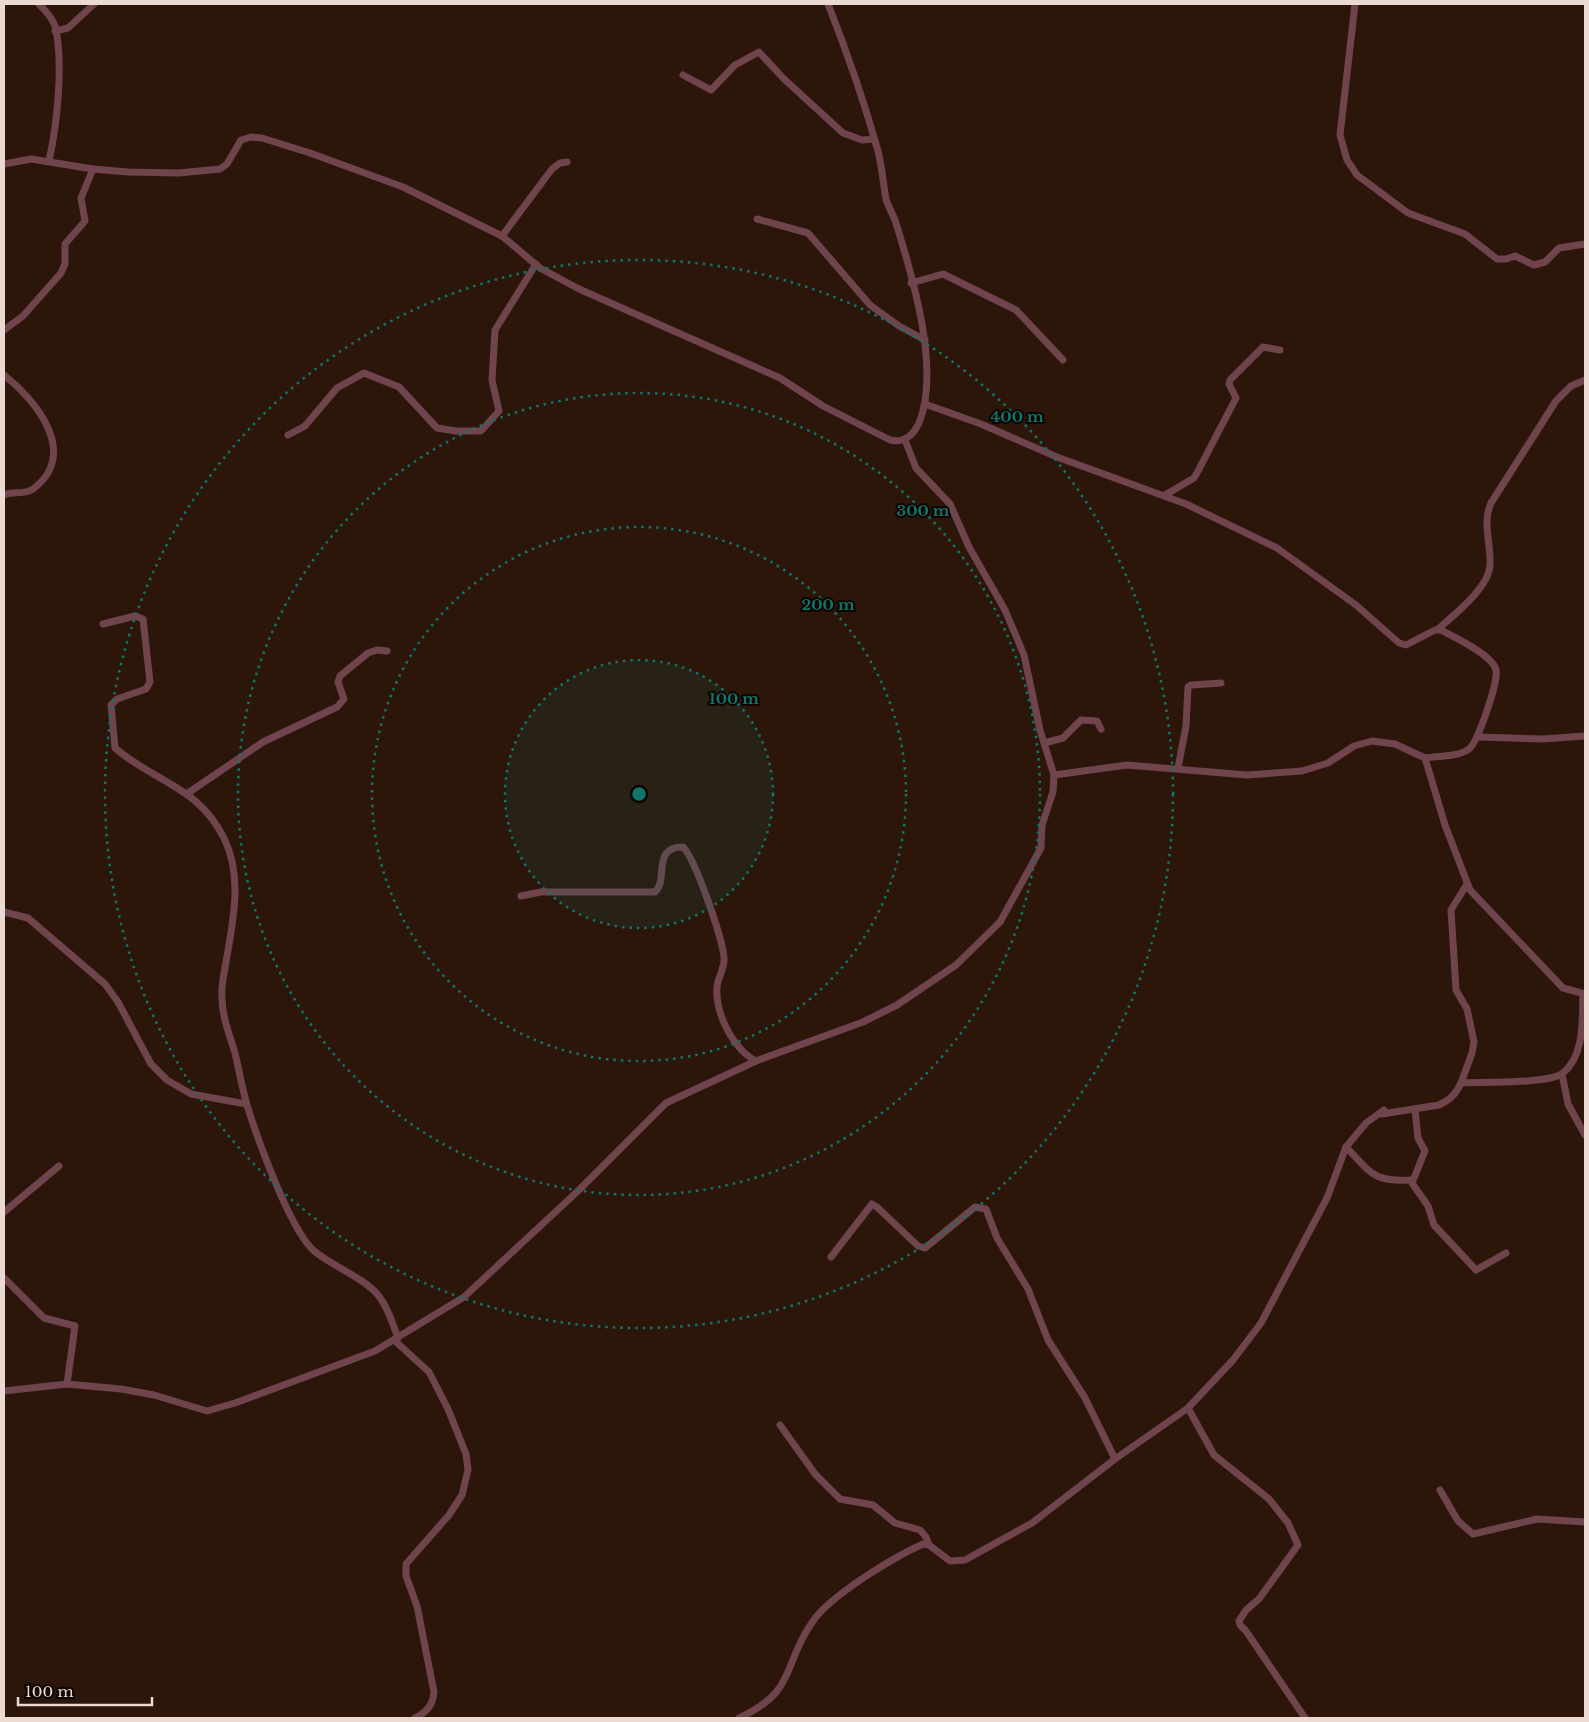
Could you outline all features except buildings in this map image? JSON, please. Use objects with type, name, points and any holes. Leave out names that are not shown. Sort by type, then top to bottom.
[{"type":"street","points":[[39,4],[51,18],[55,31],[58,56],[56,120],[49,161]]},
{"type":"street","points":[[55,31],[68,28],[94,4]]},
{"type":"street","points":[[4,164],[31,159],[92,169],[179,173],[220,169],[227,164],[241,140],[251,137],[262,138],[319,156],[403,187],[502,236],[536,264],[579,289],[780,378],[823,406],[890,440],[898,442],[905,440],[917,428],[925,404],[928,382],[925,340],[894,219],[887,200],[874,139],[846,50],[828,4]]},
{"type":"street","points":[[1355,5],[1340,135],[1347,160],[1356,175],[1408,213],[1465,234],[1496,258],[1506,259],[1515,256],[1528,263],[1540,264],[1545,262],[1559,248],[1585,244]]},
{"type":"street","points":[[683,75],[712,90],[735,65],[759,52],[783,78],[843,133],[862,140],[874,139]]},
{"type":"street","points":[[502,236],[552,169],[560,163],[567,162]]},
{"type":"street","points":[[4,330],[23,316],[64,267],[65,244],[85,221],[81,198],[92,169]]},
{"type":"street","points":[[757,219],[808,234],[870,305],[899,326],[925,340]]},
{"type":"street","points":[[288,435],[305,426],[337,388],[364,373],[399,387],[437,428],[456,431],[481,431],[499,411],[492,380],[495,330],[536,264]]},
{"type":"street","points":[[911,283],[943,274],[987,294],[1021,314],[1063,360]]},
{"type":"street","points":[[1165,496],[1194,478],[1198,471],[1236,398],[1229,384],[1230,380],[1263,347],[1280,350]]},
{"type":"street","points":[[4,375],[26,394],[43,415],[53,450],[50,469],[41,482],[24,494],[4,495]]},
{"type":"street","points":[[925,404],[981,424],[1057,457],[1165,496],[1277,548],[1356,605],[1400,643],[1406,645],[1438,629],[1470,600],[1489,570],[1486,518],[1491,503],[1556,401],[1571,386],[1585,380]]},
{"type":"street","points":[[4,1391],[67,1384],[121,1389],[154,1395],[207,1411],[235,1403],[354,1359],[396,1339],[464,1297],[579,1190],[666,1103],[756,1061],[855,1026],[897,1005],[956,966],[992,932],[1000,922],[1040,848],[1042,825],[1053,792],[1054,775],[1044,743],[1024,655],[1005,610],[968,547],[950,504],[916,468],[905,440]]},
{"type":"street","points":[[104,624],[135,616],[143,619],[150,682],[146,689],[117,699],[111,705],[115,748],[166,782],[188,793],[204,808],[224,839],[236,876],[221,998],[246,1104],[290,1214],[308,1244],[321,1256],[376,1290],[385,1303],[396,1339],[429,1372],[448,1410],[466,1454],[468,1470],[462,1495],[448,1515],[406,1564],[406,1576],[417,1606],[434,1692],[434,1701],[430,1707],[415,1718]]},
{"type":"street","points":[[1054,775],[1116,766],[1178,768],[1203,773],[1247,775],[1302,771],[1328,763],[1354,746],[1372,741],[1395,744],[1425,758],[1462,753],[1472,746],[1478,737],[1495,680],[1496,669],[1490,660],[1438,629]]},
{"type":"street","points":[[188,793],[263,742],[337,707],[344,699],[338,682],[340,676],[368,653],[378,650],[387,652]]},
{"type":"street","points":[[1178,768],[1186,726],[1188,687],[1191,685],[1221,683]]},
{"type":"street","points":[[1044,743],[1063,738],[1080,720],[1097,721],[1101,729]]},
{"type":"street","points":[[1478,737],[1551,739],[1585,736]]},
{"type":"street","points":[[1425,758],[1445,826],[1467,884],[1483,906],[1515,935],[1563,988],[1584,994],[1581,1037],[1569,1067],[1562,1074],[1557,1077],[1524,1081],[1461,1083]]},
{"type":"street","points":[[521,896],[541,892],[656,892],[661,882],[661,862],[666,855],[676,848],[683,847],[695,868],[723,952],[724,967],[717,989],[724,1021],[742,1053],[756,1061]]},
{"type":"street","points":[[780,1425],[815,1474],[840,1499],[872,1505],[895,1523],[920,1530],[929,1545],[950,1560],[966,1560],[1032,1523],[1115,1459],[1188,1408],[1233,1360],[1261,1323],[1327,1198],[1346,1147],[1366,1123],[1384,1110],[1382,1114],[1415,1110],[1446,1102],[1454,1095],[1461,1083],[1472,1054],[1474,1042],[1467,1009],[1456,990],[1451,910],[1467,884]]},
{"type":"street","points":[[4,912],[28,918],[105,984],[118,1002],[151,1064],[167,1080],[191,1094],[246,1104]]},
{"type":"street","points":[[1562,1074],[1568,1104],[1585,1135]]},
{"type":"street","points":[[1412,1180],[1425,1151],[1418,1138],[1415,1110]]},
{"type":"street","points":[[1346,1147],[1378,1178],[1389,1181],[1412,1180]]},
{"type":"street","points":[[4,1212],[59,1166]]},
{"type":"street","points":[[1412,1180],[1428,1206],[1434,1224],[1473,1269],[1478,1270],[1506,1253]]},
{"type":"street","points":[[831,1257],[872,1204],[878,1207],[918,1246],[925,1248],[975,1207],[986,1210],[997,1238],[1028,1289],[1048,1340],[1085,1398],[1115,1459]]},
{"type":"street","points":[[4,1278],[44,1318],[75,1326],[67,1384]]},
{"type":"street","points":[[1188,1408],[1214,1454],[1269,1498],[1280,1510],[1297,1541],[1296,1551],[1259,1599],[1246,1610],[1239,1620],[1240,1625],[1305,1718]]},
{"type":"street","points":[[1440,1490],[1458,1521],[1472,1534],[1537,1519],[1585,1522]]},
{"type":"street","points":[[739,1718],[766,1703],[776,1694],[786,1680],[802,1640],[823,1608],[838,1595],[913,1549],[929,1545]]}]
